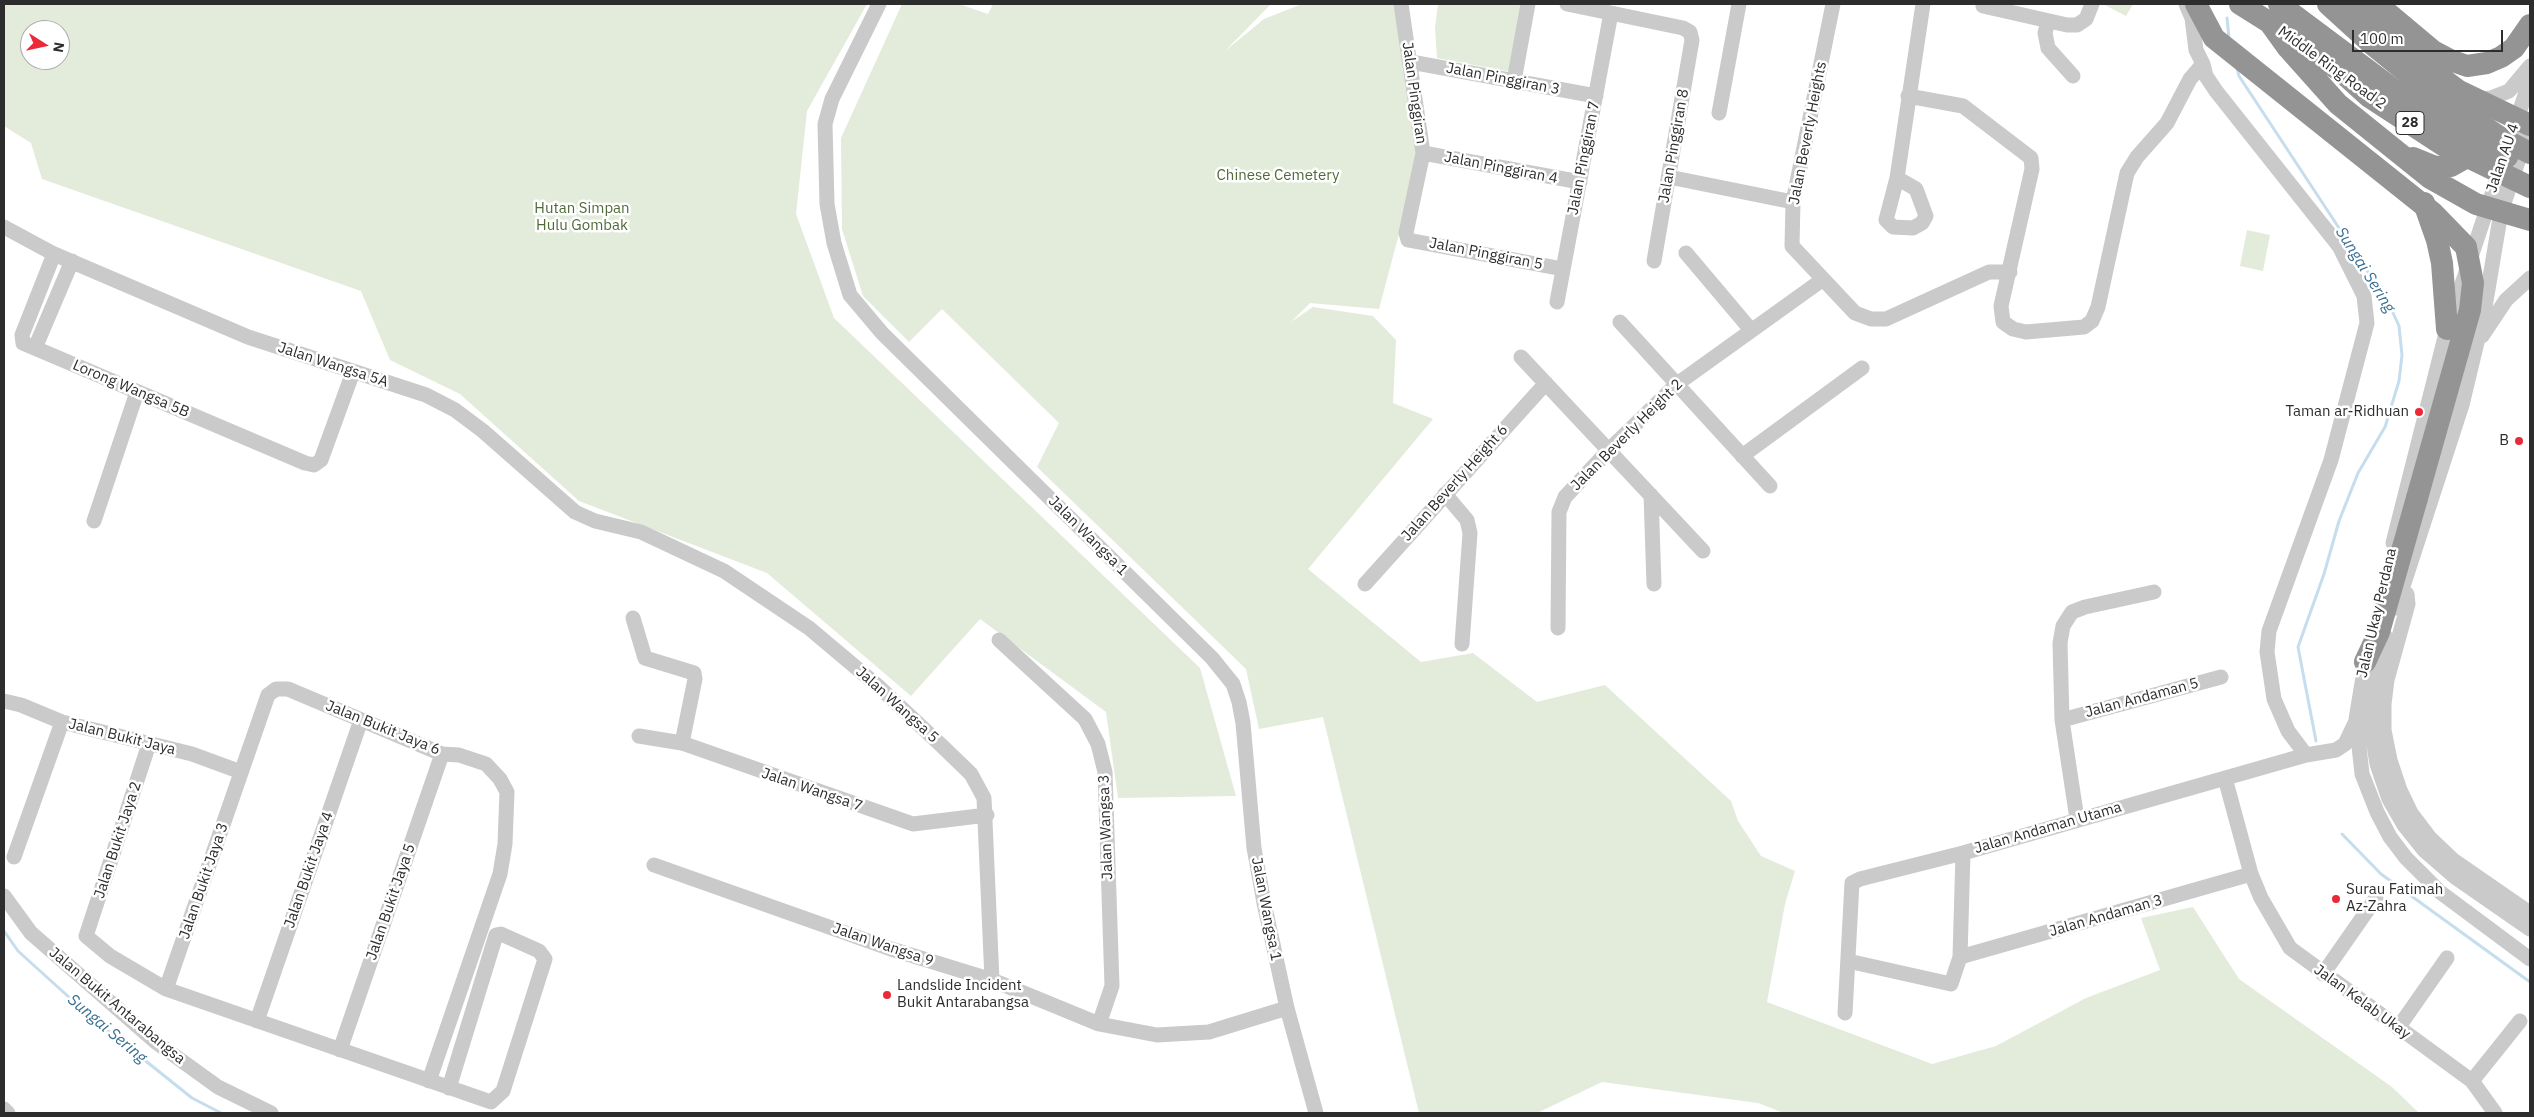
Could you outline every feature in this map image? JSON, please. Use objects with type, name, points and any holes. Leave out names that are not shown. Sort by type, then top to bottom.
[{"type":"highway","name":"Middle Ring Road 2","points":[[2240,4],[2275,14],[2352,58],[2413,104],[2441,121],[2488,148],[2530,167]]},
{"type":"highway","points":[[2328,4],[2386,56],[2426,88],[2501,138],[2530,152]]},
{"type":"highway","points":[[2352,4],[2404,50],[2467,96],[2526,124]]},
{"type":"highway","points":[[2377,4],[2434,51],[2450,60],[2467,66],[2487,64],[2514,48],[2530,24]]},
{"type":"highway","points":[[2196,9],[2214,38],[2432,212],[2466,247],[2473,283],[2470,310],[2379,632],[2365,662]]},
{"type":"highway","points":[[2275,14],[2315,80],[2371,132],[2408,175],[2427,207],[2442,263],[2447,329]]},
{"type":"highway","name":"Middle Ring Road 2","points":[[2275,14],[2301,42],[2345,75],[2368,96],[2443,145],[2530,186]]},
{"type":"highway","points":[[2401,154],[2435,167],[2443,167],[2459,163],[2472,152],[2479,133],[2478,118],[2467,96]]},
{"type":"highway","points":[[2371,132],[2430,178],[2494,210],[2530,220]]},
{"type":"street","name":"Jalan Wangsa 1","points":[[879,4],[832,99],[825,124],[827,204],[834,243],[850,295],[882,333],[1212,658],[1233,684],[1240,702],[1254,848],[1264,903],[1287,1008],[1316,1113]]},
{"type":"street","name":"Jalan Pinggiran","points":[[1401,4],[1423,153],[1406,233],[1408,240]]},
{"type":"street","points":[[1514,81],[1528,4]]},
{"type":"street","points":[[1567,4],[1611,13]]},
{"type":"street","points":[[1718,113],[1739,4]]},
{"type":"street","name":"Jalan Beverly Heights","points":[[1832,4],[1793,202],[1792,246],[1855,313],[1871,319],[1886,319],[1989,272],[2010,272]]},
{"type":"street","points":[[1897,178],[1923,4]]},
{"type":"street","points":[[1977,5],[2048,21],[2077,25],[2086,20],[2092,4]]},
{"type":"street","points":[[2186,4],[2196,9],[2196,50],[2203,64],[2206,76],[2339,246],[2364,296],[2367,323],[2330,460],[2269,631],[2267,652],[2274,699],[2288,731],[2306,755]]},
{"type":"street","name":"Jalan Pinggiran 8","points":[[1611,13],[1683,28],[1690,32],[1692,40],[1654,261]]},
{"type":"street","name":"Jalan Pinggiran 7","points":[[1557,302],[1611,13]]},
{"type":"street","points":[[2048,21],[2044,33],[2048,48],[2073,76]]},
{"type":"street","name":"Jalan Pinggiran 3","points":[[1411,62],[1596,96]]},
{"type":"street","points":[[1908,96],[1962,106],[2031,158],[2032,169],[2001,306],[2002,322],[2013,330],[2026,332],[2084,327],[2092,320],[2103,284],[2127,173],[2137,157],[2167,122],[2190,79],[2203,64]]},
{"type":"street","points":[[2467,96],[2492,98],[2509,91],[2530,66]]},
{"type":"street","name":"Jalan AU 4","points":[[2494,210],[2526,124],[2530,80]]},
{"type":"street","name":"Jalan Pinggiran 4","points":[[1423,153],[1580,182]]},
{"type":"street","points":[[1669,177],[1793,202]]},
{"type":"street","name":"Jalan Ukay Perdana","points":[[2494,210],[2447,329],[2376,608],[2356,719],[2362,774],[2377,812],[2390,837],[2406,858],[2440,892],[2530,959]]},
{"type":"street","name":"Jalan Ukay Perdana","points":[[2494,210],[2476,345],[2462,405],[2379,659],[2372,693],[2371,718],[2377,764],[2389,799],[2404,825],[2424,850],[2455,877],[2530,929]]},
{"type":"street","name":"Jalan Wangsa 5A","points":[[4,227],[54,254],[248,337],[426,395],[455,410],[483,431],[575,512],[595,521],[641,532]]},
{"type":"street","name":"Jalan Pinggiran 5","points":[[1408,240],[1564,269]]},
{"type":"street","points":[[29,346],[22,335],[54,254]]},
{"type":"street","points":[[1686,254],[1751,330]]},
{"type":"street","points":[[29,346],[72,261]]},
{"type":"street","points":[[2476,345],[2506,300],[2530,278]]},
{"type":"street","name":"Jalan Beverly Height 2","points":[[1558,628],[1560,512],[1565,497],[1609,450],[1677,384],[1822,280]]},
{"type":"street","points":[[1620,322],[1770,486]]},
{"type":"street","name":"Lorong Wangsa 5B","points":[[29,346],[314,466],[321,460],[353,372]]},
{"type":"street","points":[[1521,357],[1703,551]]},
{"type":"street","points":[[1742,456],[1862,368]]},
{"type":"street","name":"Jalan Beverly Height 6","points":[[1365,584],[1546,383]]},
{"type":"street","points":[[94,521],[137,392]]},
{"type":"street","points":[[1446,494],[1467,520],[1470,533],[1462,644]]},
{"type":"street","points":[[1651,495],[1654,584]]},
{"type":"street","name":"Jalan Wangsa 5","points":[[641,532],[724,571],[809,628],[878,686],[971,774],[984,798],[987,815],[992,980]]},
{"type":"street","points":[[2407,578],[2408,604],[2394,650],[2384,704],[2384,730],[2390,760],[2400,790],[2411,813],[2430,838],[2453,860],[2530,913]]},
{"type":"street","points":[[2077,819],[2062,720],[2060,643],[2063,626],[2072,612],[2085,607],[2154,592]]},
{"type":"street","points":[[633,618],[645,658],[694,672],[695,678],[682,743]]},
{"type":"street","name":"Jalan Wangsa 3","points":[[999,640],[1085,719],[1098,744],[1105,772],[1112,986],[1099,1024]]},
{"type":"street","name":"Jalan Andaman 5","points":[[2062,720],[2221,677]]},
{"type":"street","name":"Jalan Bukit Jaya 6","points":[[241,772],[268,695],[276,689],[288,689],[442,754],[471,758],[486,764],[500,779],[506,792],[505,844],[500,874],[429,1081]]},
{"type":"street","name":"Jalan Bukit Jaya","points":[[4,701],[21,704],[62,722],[192,754],[241,772]]},
{"type":"street","points":[[2356,719],[2345,744],[2336,750],[2353,759],[2362,774]]},
{"type":"street","name":"Jalan Bukit Jaya 4","points":[[258,1021],[361,720]]},
{"type":"street","points":[[14,858],[62,722]]},
{"type":"street","name":"Jalan Wangsa 7","points":[[639,736],[682,743],[913,824],[987,815]]},
{"type":"street","name":"Jalan Bukit Jaya 2","points":[[149,744],[86,936],[110,956],[166,990]]},
{"type":"street","name":"Jalan Andaman Utama","points":[[1848,961],[1951,984],[1960,957],[1963,853],[2306,755],[2336,750]]},
{"type":"street","name":"Jalan Bukit Jaya 5","points":[[340,1050],[442,754]]},
{"type":"street","name":"Jalan Bukit Jaya 3","points":[[166,990],[241,772]]},
{"type":"street","name":"Jalan Kelab Ukay","points":[[2225,778],[2251,874],[2261,898],[2290,948],[2323,974],[2472,1081],[2495,1113]]},
{"type":"street","points":[[1845,1013],[1852,884],[1860,879],[1963,853]]},
{"type":"street","name":"Jalan Wangsa 9","points":[[654,865],[891,949],[992,980],[1099,1024],[1157,1035],[1208,1032],[1287,1008]]},
{"type":"street","points":[[2423,873],[2445,886],[2530,948]]},
{"type":"street","name":"Jalan Andaman 3","points":[[1960,957],[2251,874]]},
{"type":"street","name":"Jalan Bukit Antarabangsa","points":[[4,896],[31,933],[157,1043],[218,1087],[272,1113]]},
{"type":"street","points":[[2323,974],[2376,898]]},
{"type":"street","points":[[166,990],[258,1021],[340,1050],[449,1088],[490,1102],[503,1091],[545,959],[543,953],[501,934],[496,935],[449,1088]]},
{"type":"street","points":[[2398,1028],[2447,958]]},
{"type":"street","points":[[2472,1081],[2520,1021]]},
{"type":"street","points":[[4,1109],[8,1113]]},
{"type":"green space","name":"Hutan Simpan Hulu Gombak","points":[[4,4],[867,4],[807,111],[796,214],[834,318],[1200,668],[1236,796],[1118,798],[1106,712],[980,619],[911,696],[767,573],[579,501],[460,394],[390,360],[361,291],[42,179],[31,143],[4,126]]},
{"type":"green space","name":"Chinese Cemetery","points":[[902,4],[959,4],[988,14],[993,4],[1271,4],[1225,51],[1264,19],[1302,4],[1395,4],[1417,142],[1408,200],[1379,309],[1310,303],[1291,322],[1313,307],[1373,316],[1396,340],[1393,403],[1433,419],[1308,569],[1421,662],[1473,653],[1537,702],[1605,685],[1731,801],[1738,821],[1761,856],[1795,871],[1785,904],[1767,1002],[1932,1064],[1996,1046],[2086,998],[2160,970],[2141,918],[2193,907],[2239,979],[2392,1087],[2419,1113],[1784,1113],[1758,1103],[1602,1082],[1537,1113],[1419,1113],[1323,717],[1259,729],[1246,669],[1037,467],[1059,423],[942,309],[909,342],[863,296],[842,229],[841,138]]},
{"type":"green space","points":[[1438,4],[1522,4],[1511,72],[1437,58],[1435,28]]},
{"type":"green space","points":[[2103,4],[2133,4],[2126,16]]},
{"type":"green space","points":[[2247,230],[2270,235],[2263,271],[2240,266]]},
{"type":"waterway","name":"Sungai Sering","points":[[2227,18],[2229,38]]},
{"type":"waterway","name":"Sungai Sering","points":[[2237,68],[2239,76],[2389,304],[2399,326],[2402,355],[2399,381],[2385,427],[2358,473],[2339,521],[2324,574],[2298,647],[2316,741]]},
{"type":"waterway","name":"Sungai Sering","points":[[2342,834],[2381,874],[2530,982]]},
{"type":"waterway","name":"Sungai Sering","points":[[4,931],[18,951],[92,1018],[192,1098],[221,1113]]},
{"type":"place","name":"Taman ar-Ridhuan","points":[[2419,412]]},
{"type":"place","name":"B","points":[[2519,441]]},
{"type":"place","name":"Surau Fatimah Az-Zahra","points":[[2336,899]]},
{"type":"place","name":"Landslide Incident Bukit Antarabangsa","points":[[887,995]]}]
